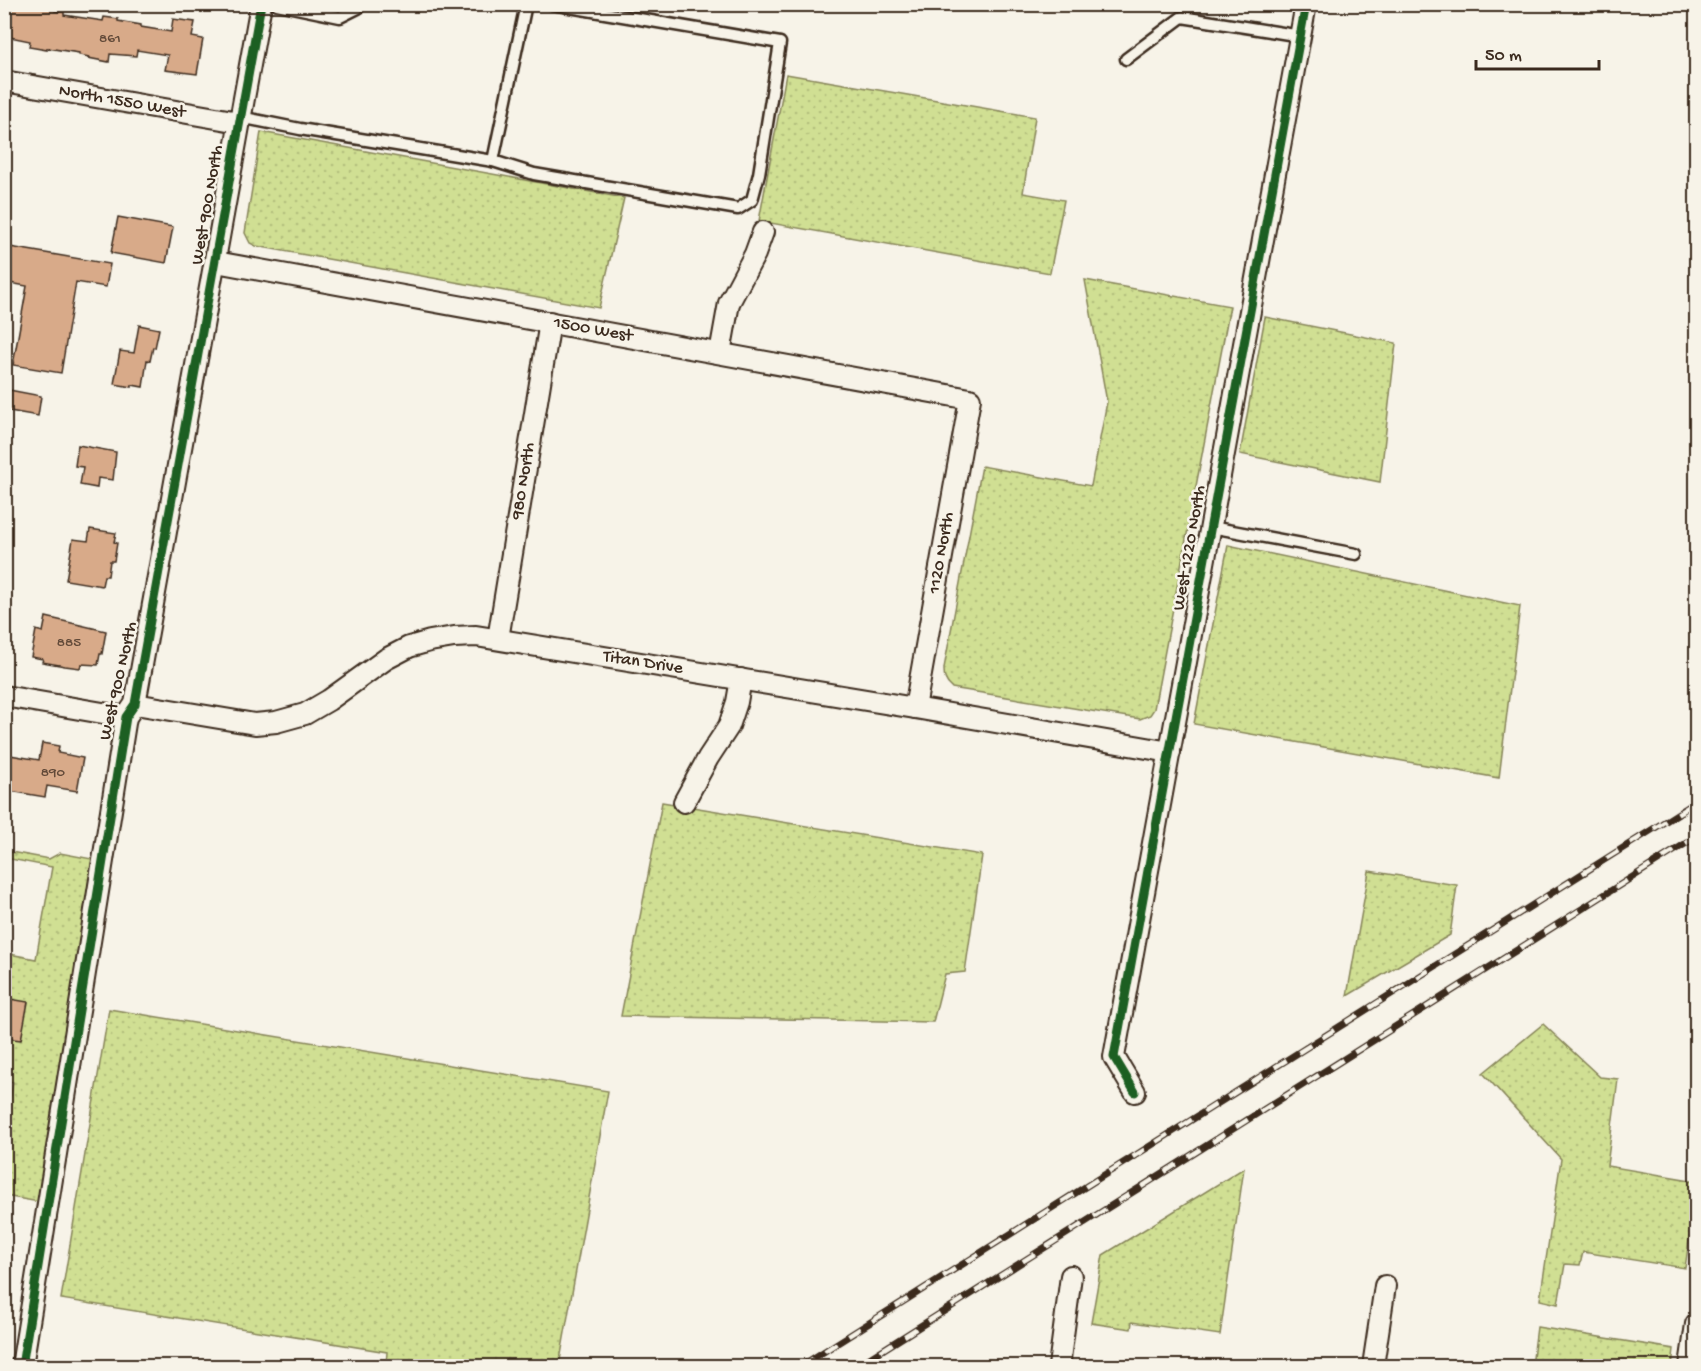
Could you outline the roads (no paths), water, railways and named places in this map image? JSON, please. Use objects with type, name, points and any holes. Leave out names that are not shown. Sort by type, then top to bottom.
[{"type":"street","name":"West 900 North","points":[[21,1366],[130,710],[216,262],[261,4]]},
{"type":"street","name":"West 1220 North","points":[[1135,1092],[1114,1057],[1306,4]]},
{"type":"street","name":"North 1550 West","points":[[4,81],[240,120]]},
{"type":"street","points":[[720,353],[729,303],[755,254],[763,232]]},
{"type":"street","name":"1500 West","points":[[216,262],[970,399]]},
{"type":"street","name":"980 North","points":[[498,639],[550,322]]},
{"type":"street","name":"1120 North","points":[[915,708],[970,399]]},
{"type":"street","name":"Titan Drive","points":[[4,696],[255,724],[276,722],[305,714],[329,700],[386,658],[409,647],[454,637],[476,636],[1170,752]]},
{"type":"street","points":[[684,802],[729,726],[737,702],[741,679]]},
{"type":"street","points":[[1059,1366],[1071,1276]]},
{"type":"street","points":[[1373,1366],[1385,1286]]},
{"type":"street","points":[[1690,1366],[1696,1324]]},
{"type":"lane","points":[[278,4],[340,17],[358,8],[359,4]]},
{"type":"lane","points":[[493,161],[526,4]]},
{"type":"lane","points":[[240,120],[493,161],[534,174],[738,209],[752,200],[759,174],[780,43],[552,4]]},
{"type":"lane","points":[[1126,59],[1182,17],[1301,36]]},
{"type":"lane","points":[[1211,527],[1356,554]]},
{"type":"railway","points":[[801,1366],[1696,802]]},
{"type":"railway","points":[[857,1366],[1696,837]]}]
